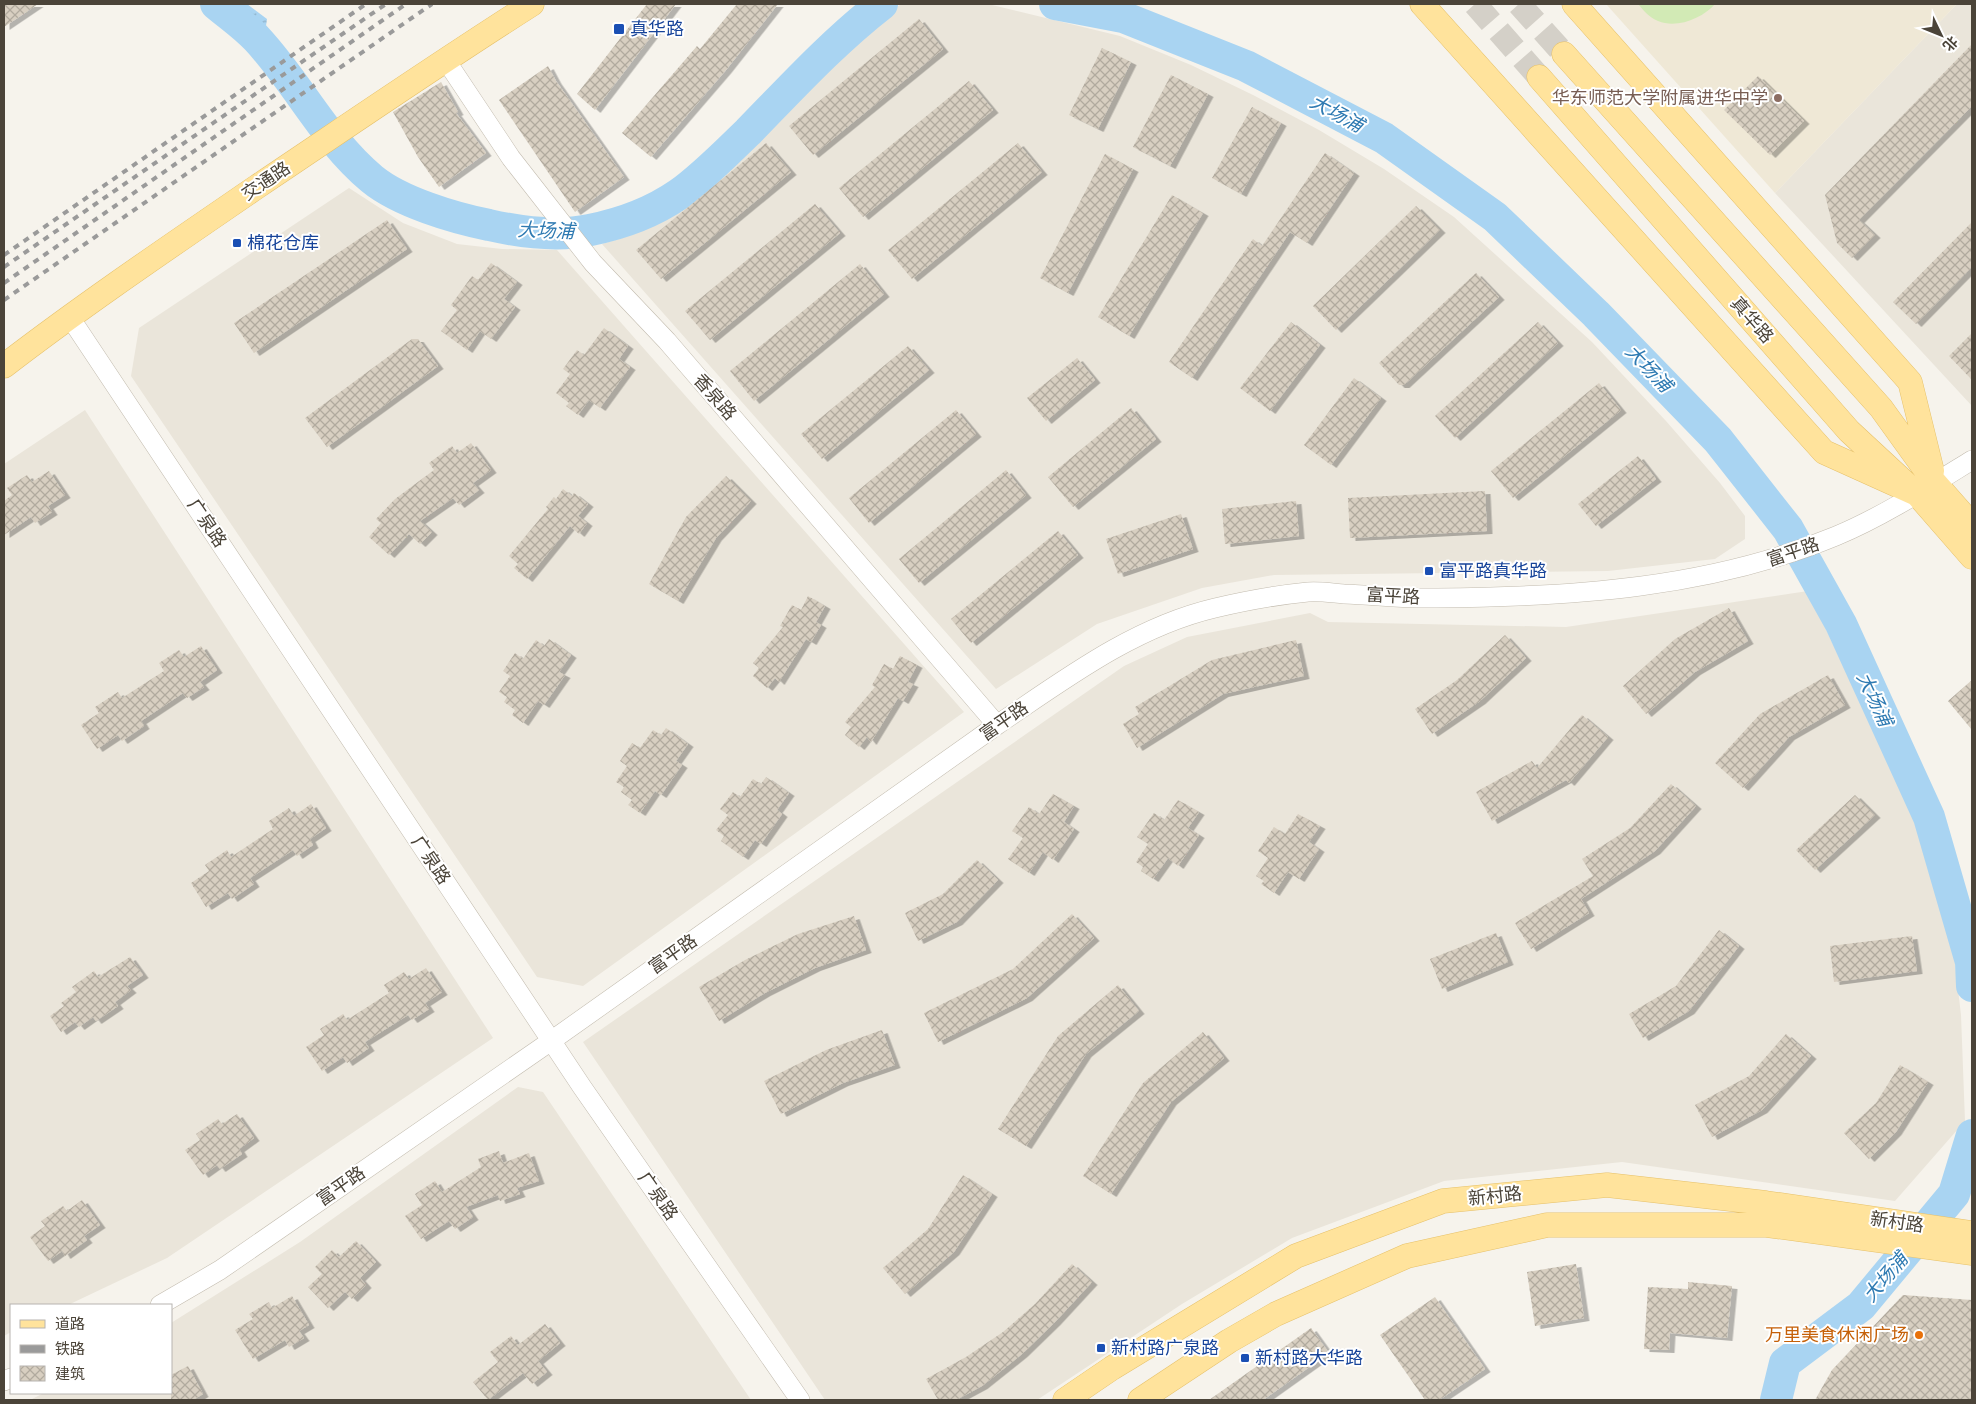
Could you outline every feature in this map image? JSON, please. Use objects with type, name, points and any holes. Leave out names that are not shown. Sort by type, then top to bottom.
[{"type":"main road","name":"交通路","points":[[4,366],[69,316],[445,59],[532,4]]},
{"type":"main road","points":[[1422,4],[1824,452],[1926,488],[1910,382],[1574,4]]},
{"type":"main road","name":"真华路","points":[[1564,54],[1881,408],[1926,488],[1972,557]]},
{"type":"main road","name":"真华路","points":[[1540,77],[1849,432],[1926,488],[1972,525]]},
{"type":"main road","name":"新村路","points":[[1065,1400],[1112,1368],[1296,1256],[1443,1201],[1607,1185],[1766,1203],[1847,1226],[1972,1253]]},
{"type":"main road","name":"新村路","points":[[1140,1400],[1229,1341],[1276,1314],[1407,1256],[1547,1225],[1847,1226],[1972,1233]]},
{"type":"street","name":"香泉路","points":[[445,59],[494,134],[578,245],[667,341],[997,726]]},
{"type":"street","name":"广泉路","points":[[69,316],[551,1041],[800,1400]]},
{"type":"street","name":"富平路","points":[[162,1304],[220,1270],[551,1041],[1057,684],[1134,637],[1214,608],[1309,592],[1434,598],[1572,594],[1676,582],[1769,561],[1838,535],[1926,488],[1972,460]]},
{"type":"shaded area","points":[[902,4],[988,4],[1120,36],[1191,65],[1253,95],[1319,130],[1384,169],[1454,217],[1592,342],[1666,421],[1720,483],[1745,516],[1745,539],[1715,559],[1608,571],[1274,575],[1202,588],[1097,624],[996,689],[602,244],[622,238],[660,217],[702,187],[742,154],[868,22]]},
{"type":"shaded area","name":"华东师范大学附属进华中学","points":[[1606,4],[1957,4],[1775,193]]},
{"type":"shaded area","points":[[1957,4],[1972,4],[1972,406],[1775,193]]},
{"type":"shaded area","points":[[349,188],[403,223],[457,244],[502,249],[557,250],[964,712],[583,986],[537,977],[131,376],[139,328]]},
{"type":"shaded area","points":[[85,410],[493,1038],[167,1258],[70,1304],[10,1304],[10,1333],[4,1336],[4,464]]},
{"type":"shaded area","points":[[1808,591],[1915,819],[1953,947],[1961,1015],[1965,1121],[1895,1201],[1622,1162],[1444,1181],[1292,1238],[1182,1304],[1037,1400],[825,1400],[583,1042],[1124,666],[1187,637],[1310,613],[1328,622],[1566,627]]},
{"type":"shaded area","points":[[518,1087],[543,1092],[751,1400],[30,1400],[42,1394],[172,1394],[172,1322],[300,1242]]},
{"type":"green space","points":[[1638,4],[1715,4],[1697,18],[1673,24],[1658,21],[1647,14]]},
{"type":"water","points":[[203,4],[247,4],[267,19],[263,46],[233,33]]},
{"type":"building","points":[[4,4],[38,4],[4,27]]},
{"type":"building","points":[[647,4],[676,4],[595,110],[577,94]]},
{"type":"building","points":[[737,4],[778,4],[726,70],[651,157],[622,133],[697,46],[700,49]]},
{"type":"building","points":[[919,19],[943,49],[813,155],[789,126]]},
{"type":"building","points":[[1972,44],[1972,106],[1859,220],[1875,235],[1852,258],[1837,243],[1825,195]]},
{"type":"building","points":[[1102,48],[1131,62],[1098,129],[1069,115]]},
{"type":"building","points":[[548,66],[556,81],[624,177],[575,212],[499,100]]},
{"type":"building","points":[[1171,75],[1208,94],[1170,166],[1133,147]]},
{"type":"building","points":[[1758,76],[1804,121],[1770,155],[1724,110]]},
{"type":"building","points":[[969,81],[993,110],[863,217],[839,188]]},
{"type":"building","points":[[441,82],[458,112],[456,113],[486,153],[439,187],[418,157],[393,112]]},
{"type":"building","points":[[1252,107],[1281,123],[1241,194],[1212,178]]},
{"type":"building","points":[[766,143],[791,172],[661,279],[636,250]]},
{"type":"building","points":[[1018,143],[1042,172],[912,279],[888,250]]},
{"type":"building","points":[[1325,153],[1354,173],[1307,243],[1290,232],[1192,378],[1169,362],[1253,239],[1262,246]]},
{"type":"building","points":[[1105,154],[1133,169],[1068,293],[1040,278]]},
{"type":"building","points":[[1172,195],[1203,213],[1129,336],[1098,317]]},
{"type":"building","points":[[815,204],[840,233],[710,340],[685,311]]},
{"type":"building","points":[[1416,206],[1440,230],[1336,330],[1313,306]]},
{"type":"building","points":[[387,220],[407,249],[254,353],[234,323]]},
{"type":"building","points":[[1972,222],[1972,267],[1916,324],[1893,302]]},
{"type":"building","points":[[491,263],[517,282],[504,299],[515,307],[491,339],[480,331],[467,350],[441,331],[457,310],[451,305],[472,276],[478,280]]},
{"type":"building","points":[[860,264],[884,294],[754,401],[730,371]]},
{"type":"building","points":[[1476,273],[1499,297],[1404,385],[1399,385],[1379,363]]},
{"type":"building","points":[[1291,322],[1320,345],[1270,411],[1240,388]]},
{"type":"building","points":[[1538,322],[1558,343],[1455,438],[1435,416]]},
{"type":"building","points":[[604,328],[628,346],[619,359],[630,367],[600,408],[589,400],[578,415],[566,406],[569,403],[556,393],[570,374],[563,369],[577,350],[584,355]]},
{"type":"building","points":[[1972,333],[1972,380],[1949,356]]},
{"type":"building","points":[[412,339],[418,339],[438,366],[327,447],[305,418]]},
{"type":"building","points":[[908,346],[929,370],[822,459],[801,434]]},
{"type":"building","points":[[1077,358],[1095,380],[1046,421],[1027,398]]},
{"type":"building","points":[[1354,378],[1381,398],[1331,465],[1304,445]]},
{"type":"building","points":[[1599,383],[1621,410],[1513,498],[1491,471]]},
{"type":"building","points":[[1131,408],[1156,439],[1073,507],[1048,477]]},
{"type":"building","points":[[956,410],[976,434],[869,523],[849,498]]},
{"type":"building","points":[[471,443],[491,470],[473,483],[479,490],[459,505],[453,498],[420,521],[432,532],[420,544],[409,534],[389,555],[369,537],[381,523],[376,519],[395,499],[434,470],[429,463],[452,446],[457,453]]},
{"type":"building","points":[[1638,456],[1656,479],[1596,526],[1578,504]]},
{"type":"building","points":[[1006,470],[1026,495],[919,583],[899,559]]},
{"type":"building","points":[[49,471],[65,495],[48,506],[52,512],[35,523],[31,517],[4,535],[4,501],[12,495],[7,488],[27,475],[32,482]]},
{"type":"building","points":[[726,476],[751,501],[716,538],[678,601],[649,584],[686,517]]},
{"type":"building","points":[[563,489],[572,496],[574,493],[588,504],[578,516],[587,523],[579,534],[570,526],[527,579],[514,568],[518,564],[509,556],[548,509],[546,507],[554,497],[556,499]]},
{"type":"building","points":[[1485,491],[1487,531],[1350,538],[1348,498]]},
{"type":"building","points":[[1296,501],[1299,536],[1225,544],[1222,509]]},
{"type":"building","points":[[1181,514],[1193,549],[1118,574],[1106,539]]},
{"type":"building","points":[[1058,531],[1078,555],[971,643],[951,619]]},
{"type":"building","points":[[808,596],[825,606],[816,622],[821,625],[811,642],[806,639],[779,682],[775,678],[767,688],[753,676],[759,668],[753,663],[783,627],[780,626],[792,605],[801,610]]},
{"type":"building","points":[[1729,608],[1748,641],[1695,672],[1646,714],[1623,686],[1675,639]]},
{"type":"building","points":[[1505,635],[1526,658],[1480,701],[1432,734],[1415,709],[1457,680]]},
{"type":"building","points":[[549,639],[571,655],[559,672],[565,675],[544,705],[538,701],[523,723],[512,715],[515,710],[504,702],[507,697],[499,692],[510,676],[503,671],[515,653],[523,659],[536,640],[544,646]]},
{"type":"building","points":[[1296,640],[1304,676],[1223,694],[1137,748],[1123,724],[1139,714],[1135,707],[1212,660]]},
{"type":"building","points":[[201,646],[217,670],[200,682],[204,687],[187,698],[183,693],[141,721],[144,726],[122,741],[118,735],[97,749],[81,725],[99,713],[95,707],[118,692],[122,698],[164,671],[159,663],[179,650],[184,657]]},
{"type":"building","points":[[900,656],[917,665],[908,682],[913,684],[903,701],[898,698],[871,742],[867,737],[859,747],[845,735],[851,727],[845,722],[875,687],[872,685],[884,664],[893,669]]},
{"type":"building","points":[[1828,675],[1845,705],[1789,737],[1743,788],[1715,763],[1760,714]]},
{"type":"building","points":[[1972,680],[1972,730],[1948,701]]},
{"type":"building","points":[[1582,715],[1608,737],[1569,783],[1566,780],[1492,821],[1476,792],[1532,761],[1537,768]]},
{"type":"building","points":[[666,728],[688,744],[676,761],[682,765],[661,795],[655,791],[640,813],[628,805],[632,800],[621,792],[624,787],[616,782],[627,766],[620,761],[632,743],[640,748],[653,730],[661,735]]},
{"type":"building","points":[[766,777],[789,793],[777,810],[782,814],[761,844],[755,840],[743,857],[721,841],[724,836],[716,830],[728,815],[720,809],[733,792],[740,797],[753,779],[761,784]]},
{"type":"building","points":[[1671,784],[1696,806],[1655,851],[1581,899],[1589,913],[1531,949],[1515,923],[1593,876],[1582,859],[1630,828]]},
{"type":"building","points":[[1053,794],[1074,806],[1064,822],[1074,829],[1053,860],[1043,852],[1029,873],[1008,859],[1023,838],[1012,831],[1029,807],[1039,814]]},
{"type":"building","points":[[1855,795],[1875,815],[1815,870],[1796,850]]},
{"type":"building","points":[[1178,800],[1199,812],[1188,828],[1199,835],[1178,866],[1168,858],[1153,879],[1141,871],[1143,867],[1136,862],[1148,844],[1137,837],[1154,813],[1164,820]]},
{"type":"building","points":[[311,804],[326,828],[310,839],[313,845],[297,856],[293,850],[250,878],[254,884],[232,899],[228,893],[206,907],[191,883],[209,871],[205,865],[227,850],[231,857],[273,829],[269,821],[289,808],[294,816]]},
{"type":"building","points":[[1298,814],[1320,826],[1309,842],[1319,849],[1299,879],[1288,872],[1274,893],[1261,884],[1264,881],[1256,876],[1268,858],[1258,851],[1274,827],[1285,834]]},
{"type":"building","points":[[977,860],[998,880],[957,922],[918,941],[905,913],[943,894]]},
{"type":"building","points":[[1072,914],[1094,938],[1027,998],[938,1042],[924,1013],[1013,969]]},
{"type":"building","points":[[854,916],[866,950],[815,968],[765,993],[719,1021],[699,987],[745,960],[798,934]]},
{"type":"building","points":[[1719,930],[1739,946],[1689,1011],[1643,1038],[1629,1014],[1676,986]]},
{"type":"building","points":[[1496,933],[1508,962],[1442,989],[1430,959]]},
{"type":"building","points":[[1912,936],[1917,971],[1834,982],[1830,946]]},
{"type":"building","points":[[130,957],[143,975],[127,986],[131,990],[115,1002],[118,1006],[96,1021],[93,1017],[79,1027],[75,1022],[61,1032],[50,1016],[64,1006],[61,1003],[76,992],[72,987],[94,971],[98,977]]},
{"type":"building","points":[[426,968],[442,992],[425,1003],[429,1009],[412,1020],[408,1015],[365,1042],[369,1048],[347,1063],[343,1057],[322,1071],[306,1047],[324,1035],[320,1029],[343,1014],[347,1020],[389,993],[384,985],[404,972],[409,979]]},
{"type":"building","points":[[1118,985],[1139,1011],[1086,1054],[1026,1146],[998,1129],[1058,1036]]},
{"type":"building","points":[[882,1030],[895,1065],[843,1083],[781,1114],[764,1081],[826,1050]]},
{"type":"building","points":[[1203,1032],[1224,1058],[1171,1102],[1111,1194],[1083,1176],[1143,1083]]},
{"type":"building","points":[[1786,1034],[1811,1056],[1762,1110],[1712,1137],[1695,1105],[1749,1076]]},
{"type":"building","points":[[1900,1065],[1928,1082],[1896,1132],[1869,1159],[1844,1133],[1876,1103]]},
{"type":"building","points":[[237,1114],[254,1138],[239,1149],[242,1154],[220,1169],[217,1165],[203,1175],[185,1150],[200,1140],[196,1134],[218,1119],[222,1124]]},
{"type":"building","points":[[499,1151],[503,1163],[529,1153],[539,1181],[517,1188],[520,1194],[500,1201],[498,1195],[466,1207],[473,1217],[455,1229],[449,1221],[421,1239],[405,1216],[422,1205],[415,1194],[435,1181],[442,1192],[481,1167],[478,1159]]},
{"type":"building","points":[[963,1175],[992,1194],[954,1252],[905,1294],[883,1268],[928,1229]]},
{"type":"building","points":[[82,1200],[100,1225],[84,1236],[87,1240],[65,1256],[62,1251],[48,1261],[30,1237],[45,1226],[41,1221],[63,1206],[67,1211]]},
{"type":"building","points":[[356,1241],[376,1262],[360,1278],[366,1285],[352,1299],[345,1292],[328,1308],[308,1287],[322,1274],[315,1267],[332,1250],[339,1257]]},
{"type":"building","points":[[1072,1264],[1092,1282],[1055,1322],[1022,1354],[982,1386],[956,1400],[938,1400],[926,1379],[966,1357],[1003,1332],[1035,1304]]},
{"type":"building","points":[[1576,1264],[1584,1318],[1535,1326],[1527,1272]]},
{"type":"building","points":[[1688,1282],[1732,1286],[1727,1338],[1670,1333],[1669,1350],[1644,1349],[1648,1287],[1688,1289]]},
{"type":"building","name":"万里美食休闲广场","points":[[1903,1295],[1972,1300],[1972,1400],[1815,1400],[1832,1370]]},
{"type":"building","points":[[292,1296],[309,1325],[299,1331],[304,1338],[289,1347],[285,1340],[253,1359],[235,1330],[253,1319],[249,1314],[269,1302],[272,1308]]},
{"type":"building","points":[[1435,1297],[1485,1369],[1439,1400],[1425,1400],[1380,1335]]},
{"type":"building","points":[[545,1324],[560,1343],[538,1361],[547,1372],[532,1384],[523,1373],[488,1400],[473,1382],[498,1362],[490,1352],[511,1336],[518,1345]]},
{"type":"building","points":[[1311,1328],[1329,1353],[1263,1400],[1209,1400]]},
{"type":"building","points":[[188,1366],[203,1394],[193,1400],[171,1400],[172,1374]]},
{"type":"waterway","name":"大场浦","points":[[216,4],[257,39],[286,74],[340,147],[372,179],[397,195],[428,208],[489,225],[539,233],[578,232],[613,224],[647,212],[679,194],[723,156],[829,50],[882,4]]},
{"type":"waterway","name":"大场浦","points":[[1055,4],[1123,17],[1246,66],[1384,138],[1495,217],[1596,314],[1718,440],[1788,529],[1841,624],[1929,817],[1971,962],[1972,986]]},
{"type":"waterway","name":"大场浦","points":[[1776,1400],[1785,1363],[1861,1306],[1954,1194],[1972,1135]]},
{"type":"tunnel","points":[[1475,4],[1539,77]]},
{"type":"tunnel","points":[[1519,4],[1564,54]]},
{"type":"railway","points":[[4,255],[366,4]]},
{"type":"railway","points":[[4,267],[386,4]]},
{"type":"railway","points":[[4,283],[406,4]]},
{"type":"railway","points":[[4,300],[432,4]]},
{"type":"place","name":"真华路","points":[[619,29]]},
{"type":"place","name":"华东师范大学附属进华中学","points":[[1778,98]]},
{"type":"place","name":"棉花仓库","points":[[237,243]]},
{"type":"place","name":"富平路真华路","points":[[1429,571]]},
{"type":"place","name":"万里美食休闲广场","points":[[1919,1335]]},
{"type":"place","name":"新村路广泉路","points":[[1101,1348]]},
{"type":"place","name":"新村路大华路","points":[[1245,1358]]}]
